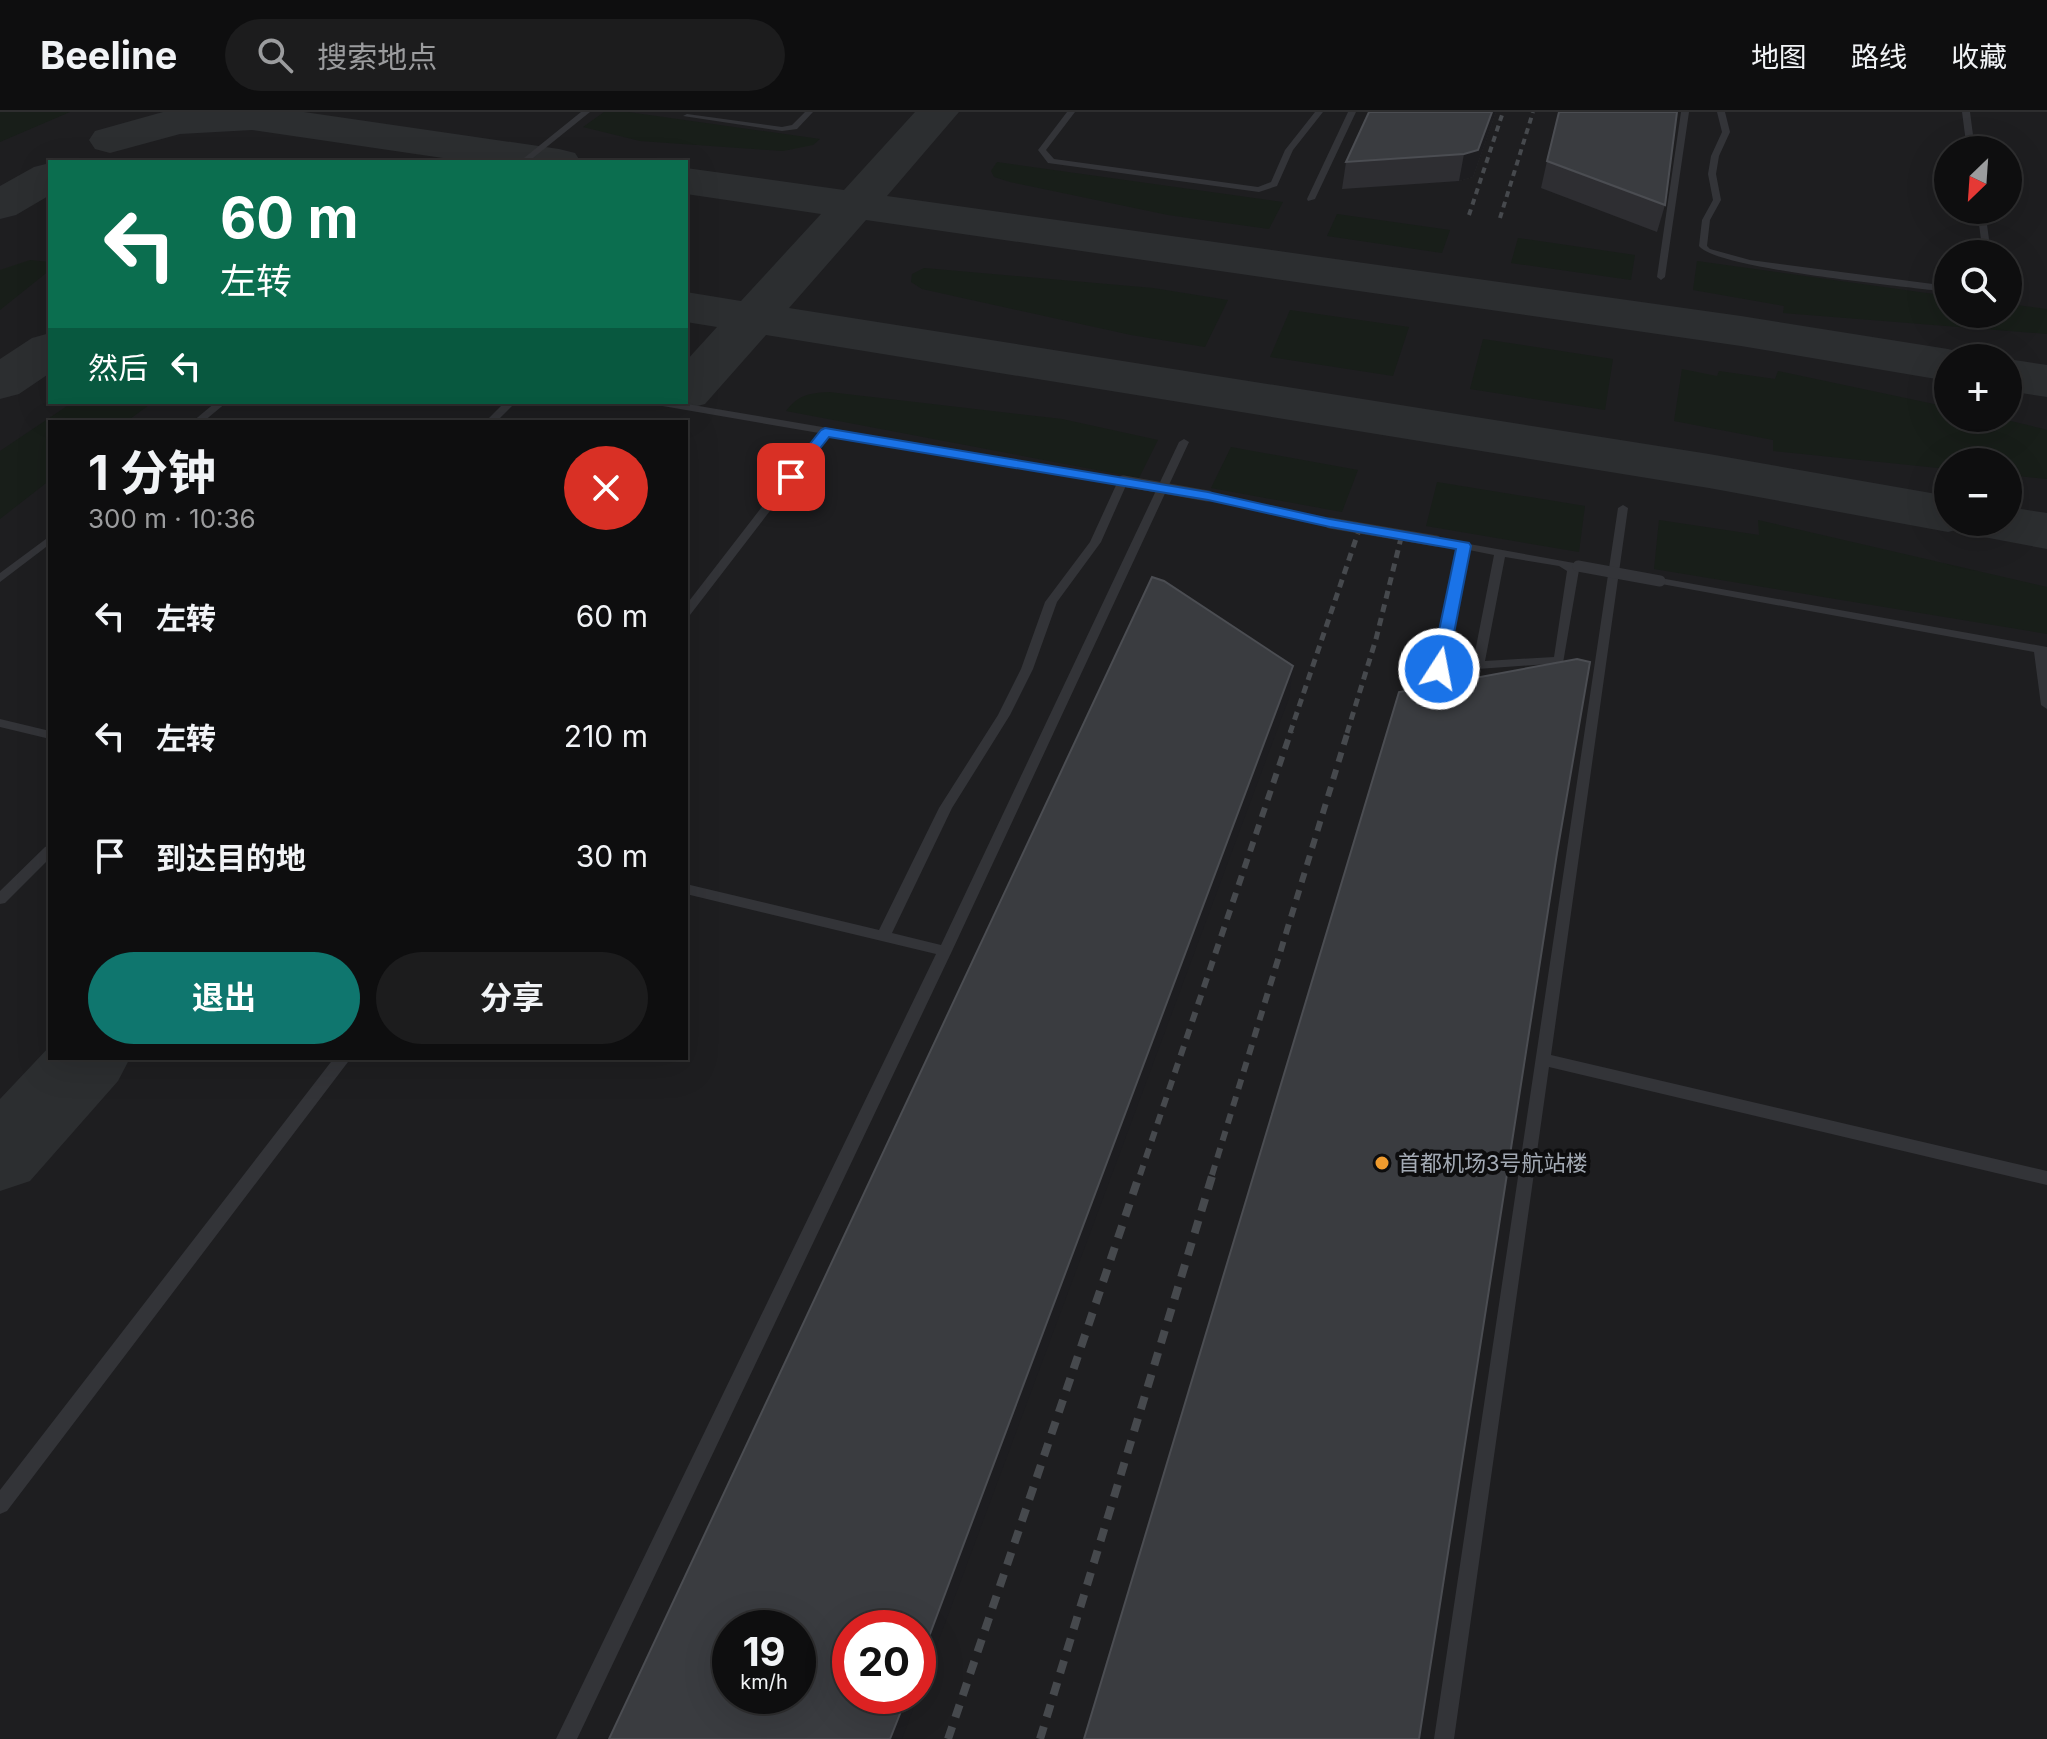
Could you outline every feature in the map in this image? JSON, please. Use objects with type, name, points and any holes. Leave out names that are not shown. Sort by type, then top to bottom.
[{"type":"lane","points":[[526,160],[586,112]]},
{"type":"lane","points":[[687,116],[782,129],[794,127],[809,112]]},
{"type":"lane","points":[[1071,112],[1042,150],[1051,161],[1259,190],[1274,184],[1289,150],[1319,112]]},
{"type":"lane","points":[[1311,199],[1352,112]]},
{"type":"lane","points":[[1661,277],[1685,112]]},
{"type":"lane","points":[[1721,112],[1726,132],[1715,150],[1711,183],[1717,200],[1706,220],[1703,246],[1707,251],[1749,263],[1934,287]]},
{"type":"lane","points":[[1966,112],[1969,136]]},
{"type":"lane","points":[[200,420],[220,404]]},
{"type":"lane","points":[[492,420],[509,404]]},
{"type":"lane","points":[[668,404],[1208,496],[1330,523],[2043,650],[2047,705]]},
{"type":"lane","points":[[688,610],[825,432]]},
{"type":"lane","points":[[566,1739],[945,951],[1184,442]]},
{"type":"lane","points":[[883,937],[946,808],[1004,715],[1027,669],[1051,602],[1095,542],[1123,481]]},
{"type":"lane","points":[[1444,1739],[1623,508]]},
{"type":"lane","points":[[0,579],[48,541]]},
{"type":"lane","points":[[1464,546],[1439,669],[1559,660],[1573,570],[1561,563]]},
{"type":"lane","points":[[1478,665],[1500,552]]},
{"type":"lane","points":[[0,723],[48,735]]},
{"type":"lane","points":[[0,899],[48,852]]},
{"type":"lane","points":[[688,889],[945,951]]},
{"type":"lane","points":[[0,1505],[341,1060]]},
{"type":"lane","points":[[1545,1060],[2047,1178]]},
{"type":"shaded area","points":[[0,112],[2047,112],[2047,1739],[0,1739]]},
{"type":"shaded area","points":[[0,112],[70,112],[0,142]]},
{"type":"shaded area","points":[[604,112],[628,112],[820,139],[813,145],[783,151],[640,141],[583,127]]},
{"type":"shaded area","points":[[997,162],[1283,202],[1269,229],[1168,215],[1010,182],[994,177],[991,171]]},
{"type":"shaded area","points":[[1337,214],[1450,230],[1442,253],[1327,236]]},
{"type":"shaded area","points":[[1518,238],[1635,255],[1631,280],[1511,263]]},
{"type":"shaded area","points":[[30,260],[48,262],[48,272],[0,310],[0,270]]},
{"type":"shaded area","points":[[1697,261],[1934,294],[1934,325],[1783,313],[1784,306],[1693,290]]},
{"type":"shaded area","points":[[924,268],[1153,288],[1228,300],[1205,347],[1131,335],[922,289],[911,282],[912,274]]},
{"type":"shaded area","points":[[2022,306],[2047,309],[2047,334],[1972,328],[2022,328]]},
{"type":"shaded area","points":[[1290,310],[1409,327],[1393,376],[1270,357]]},
{"type":"shaded area","points":[[1483,339],[1613,359],[1605,410],[1470,389]]},
{"type":"shaded area","points":[[1682,369],[1717,376],[1719,371],[1775,379],[1778,371],[1934,404],[1934,432],[2022,432],[2022,424],[2047,430],[2047,479],[2022,476],[2022,448],[1934,448],[1934,468],[1773,451],[1773,440],[1674,421]]},
{"type":"shaded area","points":[[829,392],[1062,419],[1158,440],[1139,478],[786,411],[804,396]]},
{"type":"shaded area","points":[[70,404],[150,404],[129,420],[48,420],[48,482],[0,519],[0,451]]},
{"type":"shaded area","points":[[1231,447],[1358,470],[1342,512],[1211,488]]},
{"type":"shaded area","points":[[1437,482],[1585,506],[1579,552],[1426,526]]},
{"type":"shaded area","points":[[1659,520],[1759,535],[1758,520],[2047,587],[2047,634],[1654,569]]},
{"type":"building","points":[[1369,112],[1492,112],[1478,150],[1464,154],[1346,162]]},
{"type":"building","points":[[1559,112],[1677,112],[1665,205],[1547,161]]},
{"type":"building","points":[[1152,577],[1164,581],[1293,666],[936,1618],[936,1610],[832,1610],[832,1714],[900,1714],[890,1739],[609,1739]]},
{"type":"building","name":"首都机场3号航站楼","points":[[1577,659],[1590,662],[1557,853],[1419,1739],[1084,1739],[1399,692]]},
{"type":"taxiway","points":[[855,205],[938,112]]},
{"type":"taxiway","points":[[110,140],[178,121],[252,117],[545,160]]},
{"type":"taxiway","points":[[0,205],[48,177]]},
{"type":"taxiway","points":[[688,181],[855,205]]},
{"type":"taxiway","points":[[753,318],[855,205]]},
{"type":"taxiway","points":[[855,205],[1741,331],[1934,363]]},
{"type":"taxiway","points":[[688,307],[753,318]]},
{"type":"taxiway","points":[[688,391],[753,318]]},
{"type":"taxiway","points":[[753,318],[1709,471],[1934,511]]},
{"type":"taxiway","points":[[0,383],[48,350]]},
{"type":"taxiway","points":[[2022,377],[2047,381]]},
{"type":"taxiway","points":[[2022,527],[2047,531]]},
{"type":"taxiway","points":[[0,1156],[87,1060]]},
{"type":"railway","points":[[1469,215],[1503,112]]},
{"type":"railway","points":[[1500,218],[1533,112]]},
{"type":"railway","points":[[1290,733],[1359,530]]},
{"type":"railway","points":[[1347,733],[1376,639],[1401,538]]},
{"type":"railway","points":[[1140,1175],[1291,731]]},
{"type":"railway","points":[[1212,1175],[1348,731]]},
{"type":"railway","points":[[948,1739],[1140,1173]]},
{"type":"railway","points":[[1040,1739],[1213,1173]]},
{"type":"place","name":"首都机场3号航站楼","points":[[1382,1163]]},
{"type":"route","points":[[791,477],[825,432],[1208,496],[1330,523],[1464,546],[1439,669]]}]
